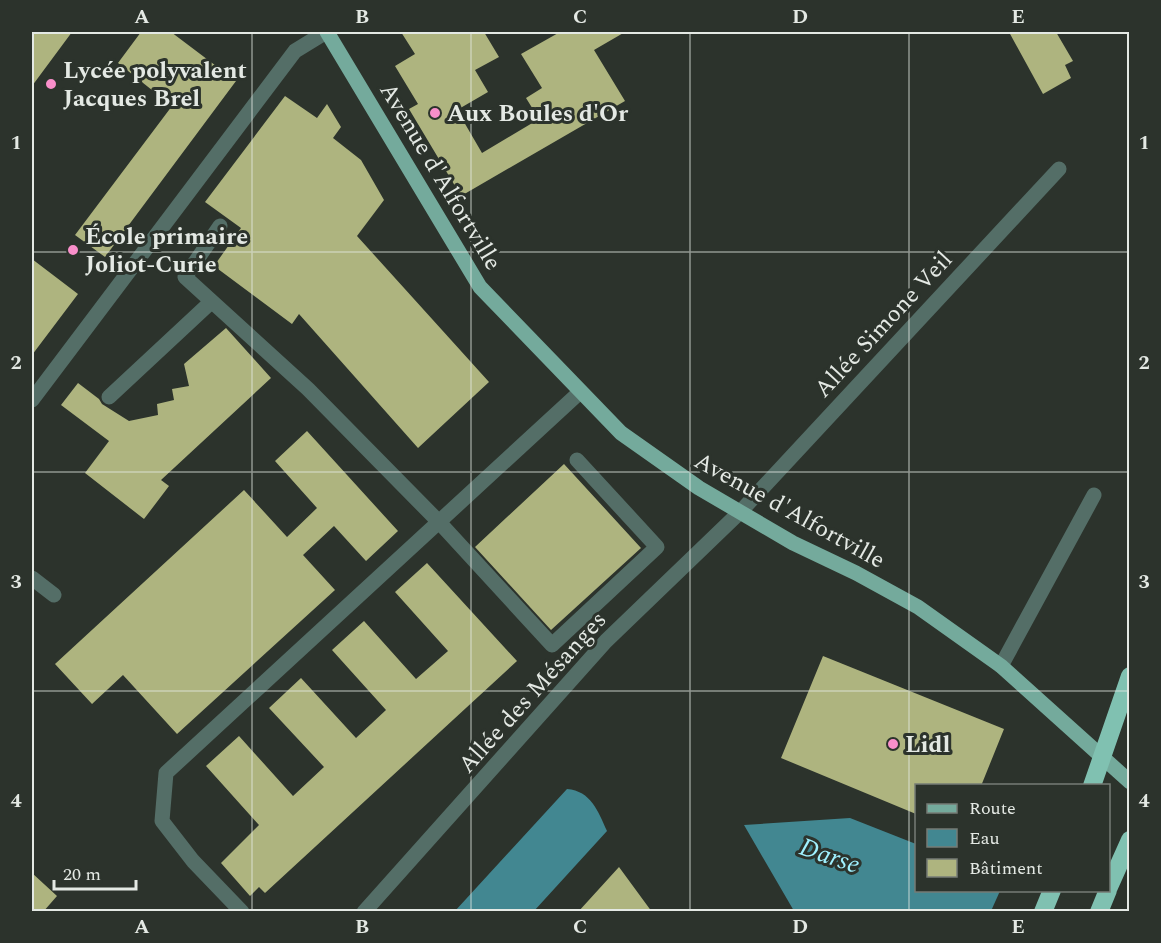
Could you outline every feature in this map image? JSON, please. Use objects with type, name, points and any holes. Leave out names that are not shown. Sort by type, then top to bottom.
[{"type":"highway","points":[[1093,784],[1130,676]]},
{"type":"highway","points":[[1110,885],[1130,840]]},
{"type":"highway","points":[[1043,912],[1052,892]]},
{"type":"highway","points":[[1099,912],[1107,892]]},
{"type":"main road","name":"Avenue d'Alfortville","points":[[327,32],[480,287],[621,433],[699,488],[793,543],[856,573],[918,607],[1001,666],[1130,782]]},
{"type":"street","points":[[32,400],[295,51],[327,32]]},
{"type":"street","name":"Allée Simone Veil","points":[[741,511],[1059,170]]},
{"type":"street","points":[[220,226],[185,277],[308,389],[439,522],[552,645],[657,547],[577,460]]},
{"type":"street","points":[[109,397],[211,302]]},
{"type":"street","points":[[242,912],[193,861],[162,821],[166,773],[580,392]]},
{"type":"street","points":[[1001,666],[1094,495]]},
{"type":"street","name":"Allée des Mésanges","points":[[364,912],[606,641],[741,511]]},
{"type":"street","points":[[32,578],[54,596]]},
{"type":"water","points":[[567,789],[582,794],[593,803],[607,831],[534,911],[455,911]]},
{"type":"water","name":"Darse","points":[[850,818],[915,844],[915,892],[1041,892],[1093,911],[794,911],[744,825]]},
{"type":"pier","points":[[1000,892],[1051,892],[1096,912],[991,911]]},
{"type":"building","points":[[32,32],[72,32],[32,86]]},
{"type":"building","points":[[141,32],[171,32],[236,81],[105,257],[75,235],[172,106],[118,63]]},
{"type":"building","points":[[401,32],[484,32],[499,57],[475,70],[488,92],[457,110],[482,153],[539,119],[526,98],[542,88],[521,54],[560,32],[625,32],[594,50],[625,101],[461,196],[409,109],[418,104],[395,66],[415,54]]},
{"type":"building","points":[[1009,32],[1056,32],[1073,61],[1065,65],[1071,78],[1043,94]]},
{"type":"building","points":[[285,96],[317,118],[327,104],[341,127],[333,138],[361,160],[384,200],[357,236],[489,382],[418,448],[299,314],[292,324],[214,266],[241,228],[205,202]]},
{"type":"building","points":[[32,259],[78,294],[32,355]]},
{"type":"building","points":[[226,328],[271,378],[161,480],[169,486],[144,519],[85,473],[109,441],[61,405],[78,383],[102,404],[129,421],[158,415],[157,404],[174,400],[172,389],[189,386],[184,364]]},
{"type":"building","points":[[307,431],[398,531],[366,561],[334,526],[303,555],[335,590],[177,734],[123,675],[92,704],[55,664],[244,490],[287,537],[317,508],[275,461]]},
{"type":"building","points":[[564,464],[641,548],[551,630],[475,547]]},
{"type":"building","points":[[427,563],[517,661],[265,893],[259,887],[250,896],[221,863],[259,825],[206,766],[239,736],[293,796],[324,767],[269,708],[301,678],[356,738],[386,710],[332,650],[364,621],[416,679],[448,651],[395,592]]},
{"type":"building","name":"Lidl","points":[[823,656],[1004,729],[982,784],[915,784],[915,814],[781,758]]},
{"type":"building","points":[[619,867],[652,912],[578,912]]},
{"type":"building","points":[[32,873],[57,896],[43,912],[32,912]]},
{"type":"place","name":"Lycée polyvalent Jacques Brel","points":[[51,84]]},
{"type":"place","name":"Aux Boules d'Or","points":[[435,113]]},
{"type":"place","name":"École primaire Joliot-Curie","points":[[73,250]]},
{"type":"place","name":"Lidl","points":[[893,744]]}]
